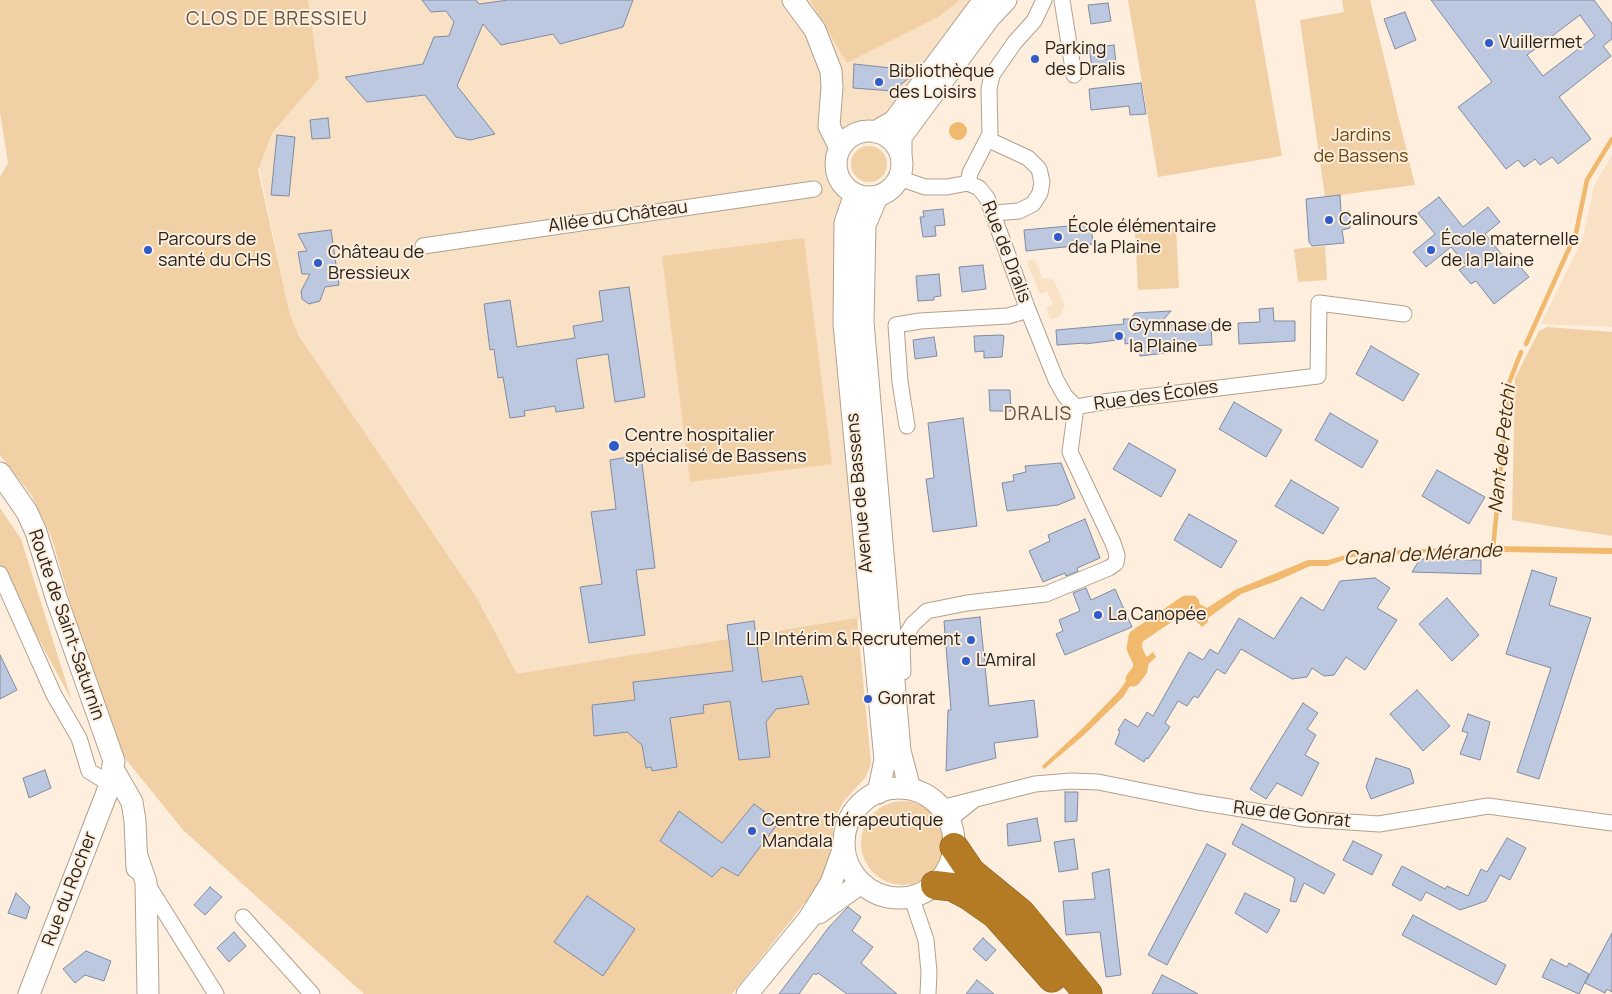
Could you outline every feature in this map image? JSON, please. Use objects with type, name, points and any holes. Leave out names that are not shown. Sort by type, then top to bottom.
[{"type":"highway","points":[[954,847],[971,872],[1021,913],[1088,994]]},
{"type":"highway","points":[[923,891],[952,887],[969,896],[996,915],[1067,994]]},
{"type":"main road","points":[[793,0],[814,30],[831,71],[832,108],[829,126],[840,148]]},
{"type":"main road","points":[[984,0],[894,120],[867,133],[848,139],[840,148],[837,159],[838,174],[842,183],[855,194],[877,197],[887,193],[900,178],[902,171],[901,138],[990,17],[1006,0]]},
{"type":"main road","points":[[832,108],[867,133],[892,140],[901,156]]},
{"type":"main road","name":"Avenue de Bassens","points":[[855,194],[845,223],[844,324],[885,760],[878,793]]},
{"type":"main road","name":"Avenue de Bassens","points":[[877,197],[865,225],[863,322],[901,759],[910,789]]},
{"type":"main road","name":"Route de Saint-Saturnin","points":[[0,473],[27,512],[36,532],[96,715],[110,748],[114,786]]},
{"type":"main road","points":[[114,786],[117,804],[135,821],[138,879],[151,894],[148,994]]},
{"type":"main road","name":"Rue du Rocher","points":[[29,994],[114,786]]},
{"type":"main road","points":[[748,994],[808,920],[831,883],[844,847],[849,820],[856,809],[878,793],[894,789],[910,789],[924,794],[945,814],[954,847],[948,867],[923,891],[885,896],[861,883],[847,860],[844,847]]},
{"type":"main road","points":[[808,920],[861,883]]},
{"type":"street","points":[[968,183],[970,174],[989,140],[992,75],[1015,42],[1034,22],[1044,0]]},
{"type":"street","points":[[1062,0],[1074,76]]},
{"type":"street","points":[[989,140],[1028,158],[1039,169],[1042,182],[1040,193],[1033,204],[1019,212],[994,213]]},
{"type":"street","name":"Rue de Dralis","points":[[900,178],[925,187],[947,188],[968,183],[979,188],[987,198],[994,213],[1028,310]]},
{"type":"street","name":"Allée du Château","points":[[423,246],[814,189]]},
{"type":"street","name":"Rue des Écoles","points":[[1028,310],[1056,380],[1065,396],[1076,407],[1103,402],[1318,376],[1320,302],[1404,314]]},
{"type":"street","points":[[907,426],[900,382],[896,325],[920,321],[1008,316],[1028,310]]},
{"type":"street","points":[[899,730],[905,709],[902,642],[907,631],[923,614],[936,608],[1046,594],[1116,563],[1114,543],[1070,452],[1076,407]]},
{"type":"street","points":[[0,574],[50,686],[79,738],[90,770],[114,786]]},
{"type":"street","name":"Rue de Gonrat","points":[[945,814],[974,800],[1035,784],[1071,781],[1098,782],[1198,802],[1305,819],[1379,824],[1488,806],[1612,824]]},
{"type":"street","points":[[923,891],[929,972],[928,994]]},
{"type":"street","points":[[151,894],[216,994]]},
{"type":"street","points":[[243,917],[312,994]]},
{"type":"shaded area","name":"Centre hospitalier spécialisé de Bassens","points":[[224,0],[984,0],[894,121],[849,139],[840,148],[837,159],[838,174],[847,189],[869,616],[857,619],[871,764],[749,923],[517,674],[483,607],[299,336],[290,315]]},
{"type":"shaded area","points":[[958,122],[964,125],[967,131],[964,137],[958,140],[952,137],[949,131],[952,125]]},
{"type":"shaded area","points":[[1612,155],[1612,327],[1541,324],[1583,238],[1594,186]]},
{"type":"shaded area","points":[[1035,259],[1042,278],[1054,280],[1065,306],[1059,317],[1051,320],[1046,308],[1053,304],[1047,291],[1040,294],[1029,268],[1027,260]]},
{"type":"shaded area","name":"Canal de Mérande","points":[[1496,546],[1612,548],[1612,554],[1447,551],[1352,557],[1327,566],[1310,566],[1241,594],[1208,618],[1208,622],[1202,627],[1194,619],[1199,613],[1191,604],[1188,604],[1175,614],[1173,612],[1186,600],[1194,601],[1207,608],[1235,590],[1308,560],[1328,560],[1356,552]]},
{"type":"shaded area","points":[[1153,652],[1156,657],[1137,675],[1123,697],[1084,735],[1044,769],[1042,766],[1084,727],[1119,691],[1138,664]]},
{"type":"green space","points":[[0,0],[308,0],[319,78],[272,133],[258,170],[290,315],[299,336],[479,601],[517,674],[857,618],[871,764],[865,778],[844,801],[834,819],[830,871],[732,994],[364,994],[183,830],[124,757],[102,712],[52,539],[32,496],[0,455],[0,177],[8,163],[0,113]]},
{"type":"green space","points":[[810,0],[960,0],[938,17],[847,63]]},
{"type":"green space","points":[[1128,0],[1255,0],[1282,156],[1158,177]]},
{"type":"green space","name":"Jardins de Bassens","points":[[1342,0],[1370,0],[1415,185],[1325,197],[1300,20],[1344,12]]},
{"type":"green space","points":[[869,146],[881,152],[887,164],[881,176],[869,182],[857,176],[851,164],[857,152]]},
{"type":"green space","points":[[1176,227],[1179,288],[1138,290],[1135,230]]},
{"type":"green space","points":[[804,238],[832,464],[690,482],[662,256]]},
{"type":"green space","points":[[1325,246],[1327,280],[1298,282],[1294,249]]},
{"type":"green space","points":[[1547,327],[1612,332],[1612,536],[1512,520],[1515,378],[1539,331]]},
{"type":"green space","points":[[0,508],[21,539],[72,701],[0,567]]},
{"type":"green space","points":[[895,801],[911,801],[927,808],[938,819],[945,835],[942,859],[933,873],[927,878],[911,885],[895,885],[879,878],[868,867],[861,851],[861,835],[868,819],[879,808]]},
{"type":"building","points":[[422,0],[476,0],[479,4],[508,0],[633,0],[623,27],[560,44],[553,34],[501,45],[483,24],[457,86],[495,134],[470,140],[456,137],[425,95],[367,102],[345,77],[423,64],[434,37],[449,36],[454,22],[446,11],[431,12]]},
{"type":"building","points":[[1431,0],[1594,0],[1612,24],[1612,39],[1603,46],[1611,56],[1559,97],[1591,139],[1558,164],[1552,157],[1540,165],[1535,159],[1524,167],[1518,160],[1506,169],[1458,107],[1492,82]],"holes":[[[1580,15],[1595,36],[1543,76],[1527,55]]]},
{"type":"building","points":[[1108,3],[1111,21],[1091,24],[1088,5]]},
{"type":"building","points":[[1405,12],[1416,40],[1395,49],[1384,19]]},
{"type":"building","points":[[1114,45],[1116,64],[1092,67],[1089,48]]},
{"type":"building","name":"Bibliothèque des Loisirs","points":[[854,64],[891,68],[891,72],[914,74],[893,91],[853,88]]},
{"type":"building","points":[[1141,83],[1146,114],[1130,115],[1129,106],[1091,110],[1089,89]]},
{"type":"building","points":[[328,118],[330,138],[312,139],[310,120]]},
{"type":"building","points":[[277,135],[295,137],[289,196],[271,195]]},
{"type":"building","name":"Calinours","points":[[1340,195],[1341,212],[1349,211],[1350,228],[1342,230],[1344,243],[1312,246],[1309,242],[1306,199]]},
{"type":"building","name":"École maternelle de la Plaine","points":[[1439,197],[1463,227],[1488,207],[1500,222],[1485,234],[1512,267],[1517,263],[1529,277],[1494,304],[1476,281],[1471,284],[1459,270],[1466,265],[1451,247],[1426,267],[1413,252],[1435,234],[1418,213]]},
{"type":"building","points":[[943,209],[945,225],[935,226],[936,236],[923,237],[920,217],[924,217],[923,211]]},
{"type":"building","name":"École élémentaire de la Plaine","points":[[1091,224],[1093,244],[1026,251],[1024,230]]},
{"type":"building","name":"Château de Bressieux","points":[[331,230],[339,285],[325,287],[320,301],[309,304],[302,299],[301,291],[310,274],[302,274],[298,252],[307,251],[298,234]]},
{"type":"building","points":[[983,265],[986,289],[962,292],[959,267]]},
{"type":"building","points":[[939,274],[941,296],[934,297],[934,300],[918,301],[916,276]]},
{"type":"building","points":[[629,287],[645,397],[615,402],[608,354],[576,359],[584,408],[556,412],[555,406],[524,411],[525,416],[510,418],[503,377],[498,378],[494,349],[490,350],[484,304],[510,300],[517,347],[575,338],[573,326],[603,321],[599,291]]},
{"type":"building","points":[[1273,308],[1274,321],[1295,321],[1295,341],[1239,344],[1238,323],[1260,322],[1259,309]]},
{"type":"building","name":"Gymnase de la Plaine","points":[[1171,311],[1158,326],[1211,324],[1212,345],[1183,346],[1183,351],[1140,356],[1140,351],[1130,343],[1125,344],[1125,339],[1057,345],[1056,330],[1124,324],[1123,319],[1131,319],[1135,313]]},
{"type":"building","points":[[974,336],[1004,336],[1002,357],[984,358],[984,351],[975,352]]},
{"type":"building","points":[[934,337],[937,356],[915,359],[913,340]]},
{"type":"building","points":[[1371,346],[1419,374],[1403,401],[1356,374]]},
{"type":"building","points":[[989,390],[1010,390],[1011,411],[990,411]]},
{"type":"building","points":[[1234,402],[1282,430],[1266,457],[1219,429]]},
{"type":"building","points":[[1330,413],[1378,441],[1362,468],[1315,440]]},
{"type":"building","points":[[963,418],[977,526],[933,532],[926,479],[934,478],[928,423]]},
{"type":"building","points":[[1129,443],[1176,470],[1161,497],[1113,469]]},
{"type":"building","points":[[641,455],[655,568],[636,570],[645,635],[589,643],[580,587],[602,584],[591,512],[616,509],[610,460]]},
{"type":"building","points":[[1061,463],[1075,498],[1058,505],[1007,511],[1002,483],[1014,481],[1013,475],[1026,472],[1025,466]]},
{"type":"building","points":[[1437,470],[1485,497],[1469,524],[1422,496]]},
{"type":"building","points":[[1291,480],[1339,508],[1323,534],[1275,506]]},
{"type":"building","points":[[1189,514],[1237,541],[1221,568],[1174,540]]},
{"type":"building","name":"La Canopée","points":[[1085,519],[1100,558],[1077,568],[1078,571],[1066,576],[1065,573],[1043,582],[1029,551],[1050,541],[1048,535]]},
{"type":"building","points":[[1420,559],[1481,560],[1481,574],[1412,572]]},
{"type":"building","points":[[1532,570],[1557,578],[1549,605],[1591,618],[1539,779],[1517,772],[1551,668],[1506,654]]},
{"type":"building","points":[[1375,578],[1390,588],[1377,608],[1397,620],[1365,670],[1346,657],[1334,675],[1324,676],[1312,668],[1307,677],[1292,679],[1241,649],[1225,674],[1217,669],[1198,698],[1194,696],[1187,706],[1178,701],[1165,723],[1170,727],[1148,759],[1146,758],[1144,762],[1115,744],[1120,731],[1118,730],[1125,719],[1138,727],[1147,712],[1153,716],[1189,652],[1203,660],[1210,649],[1218,654],[1239,618],[1274,639],[1301,597],[1323,611],[1340,581]]},
{"type":"building","name":"La Canopée","points":[[1086,588],[1091,600],[1115,589],[1132,627],[1065,655],[1056,634],[1063,631],[1059,620],[1080,611],[1073,593]]},
{"type":"building","points":[[1447,598],[1479,635],[1452,661],[1419,624]]},
{"type":"building","name":"L'Amiral","points":[[980,617],[989,706],[1034,700],[1038,737],[994,743],[996,758],[946,771],[948,710],[951,710],[944,621]]},
{"type":"building","points":[[754,621],[762,682],[802,676],[809,704],[776,709],[766,722],[770,757],[739,760],[730,701],[703,705],[704,713],[670,718],[677,767],[652,771],[651,767],[646,768],[642,745],[627,732],[594,736],[592,705],[635,700],[633,682],[733,671],[727,625]]},
{"type":"building","points":[[0,655],[17,690],[0,699]]},
{"type":"building","points":[[1417,690],[1450,726],[1423,751],[1390,714]]},
{"type":"building","points":[[1303,703],[1318,713],[1307,729],[1316,735],[1305,755],[1319,763],[1302,796],[1277,783],[1266,799],[1250,789]]},
{"type":"building","points":[[1468,714],[1490,722],[1480,760],[1460,754],[1468,733],[1462,731]]},
{"type":"building","points":[[1376,758],[1410,769],[1414,783],[1371,799],[1366,787]]},
{"type":"building","points":[[45,770],[51,788],[29,798],[23,778]]},
{"type":"building","points":[[1065,792],[1078,792],[1077,821],[1065,822]]},
{"type":"building","name":"Centre thérapeutique Mandala","points":[[754,804],[779,822],[738,876],[722,867],[712,877],[660,841],[679,811],[722,843]]},
{"type":"building","points":[[1037,818],[1041,841],[1008,846],[1007,824]]},
{"type":"building","points":[[1242,824],[1335,874],[1324,894],[1304,883],[1296,902],[1290,901],[1295,878],[1232,844]]},
{"type":"building","points":[[1507,838],[1526,848],[1510,880],[1500,875],[1486,901],[1460,910],[1426,892],[1421,901],[1392,885],[1402,866],[1445,889],[1447,886],[1468,896],[1481,869],[1487,872]]},
{"type":"building","points":[[1074,839],[1078,869],[1059,872],[1054,842]]},
{"type":"building","points":[[1353,841],[1382,855],[1372,875],[1343,860]]},
{"type":"building","points":[[1207,844],[1226,854],[1167,965],[1148,955]]},
{"type":"building","points":[[1109,869],[1121,975],[1106,977],[1100,932],[1066,935],[1063,901],[1095,899],[1092,873]]},
{"type":"building","points":[[210,887],[222,897],[205,915],[194,905]]},
{"type":"building","points":[[16,893],[30,907],[26,919],[8,913]]},
{"type":"building","points":[[1245,893],[1280,910],[1267,933],[1235,913]]},
{"type":"building","points":[[587,896],[635,929],[603,976],[554,942]]},
{"type":"building","points":[[848,907],[861,917],[852,931],[873,947],[861,963],[897,994],[847,994],[818,973],[816,975],[814,973],[799,994],[779,994],[829,927]]},
{"type":"building","points":[[1413,915],[1506,965],[1496,985],[1402,935]]},
{"type":"building","points":[[234,932],[246,946],[229,962],[217,948]]},
{"type":"building","points":[[1612,933],[1612,992],[1607,989],[1605,993],[1585,983]]},
{"type":"building","points":[[983,938],[996,950],[986,961],[973,949]]},
{"type":"building","points":[[86,951],[111,961],[104,981],[85,975],[75,983],[63,969]]},
{"type":"building","points":[[1551,959],[1567,967],[1569,963],[1589,974],[1579,994],[1542,977]]},
{"type":"building","points":[[1162,975],[1178,983],[1198,994],[1152,994]]},
{"type":"building","points":[[977,980],[994,994],[966,994]]},
{"type":"waterway","name":"Nant de Petchi","points":[[1526,344],[1576,233],[1587,180],[1612,139]]},
{"type":"waterway","name":"Nant de Petchi","points":[[1493,549],[1509,383],[1521,352]]},
{"type":"waterway","name":"Canal de Mérande","points":[[1133,679],[1140,670],[1141,663],[1134,648],[1136,637],[1186,603],[1192,603]]},
{"type":"place","name":"Vuillermet","points":[[1489,43]]},
{"type":"place","name":"Parking des Dralis","points":[[1035,59]]},
{"type":"place","name":"Bibliothèque des Loisirs","points":[[879,82]]},
{"type":"place","name":"Calinours","points":[[1329,220]]},
{"type":"place","name":"École élémentaire de la Plaine","points":[[1058,237]]},
{"type":"place","name":"Parcours de santé du CHS","points":[[148,250]]},
{"type":"place","name":"École maternelle de la Plaine","points":[[1431,250]]},
{"type":"place","name":"Château de Bressieux","points":[[318,263]]},
{"type":"place","name":"Gymnase de la Plaine","points":[[1119,336]]},
{"type":"place","name":"Centre hospitalier spécialisé de Bassens","points":[[614,446]]},
{"type":"place","name":"La Canopée","points":[[1098,615]]},
{"type":"place","name":"LIP Intérim & Recrutement","points":[[971,640]]},
{"type":"place","name":"L'Amiral","points":[[966,661]]},
{"type":"place","name":"Gonrat","points":[[868,699]]},
{"type":"place","name":"Centre thérapeutique Mandala","points":[[752,831]]},
{"type":"district","name":"CLOS DE BRESSIEU","points":[[277,20]]},
{"type":"district","name":"DRALIS","points":[[1038,415]]}]
